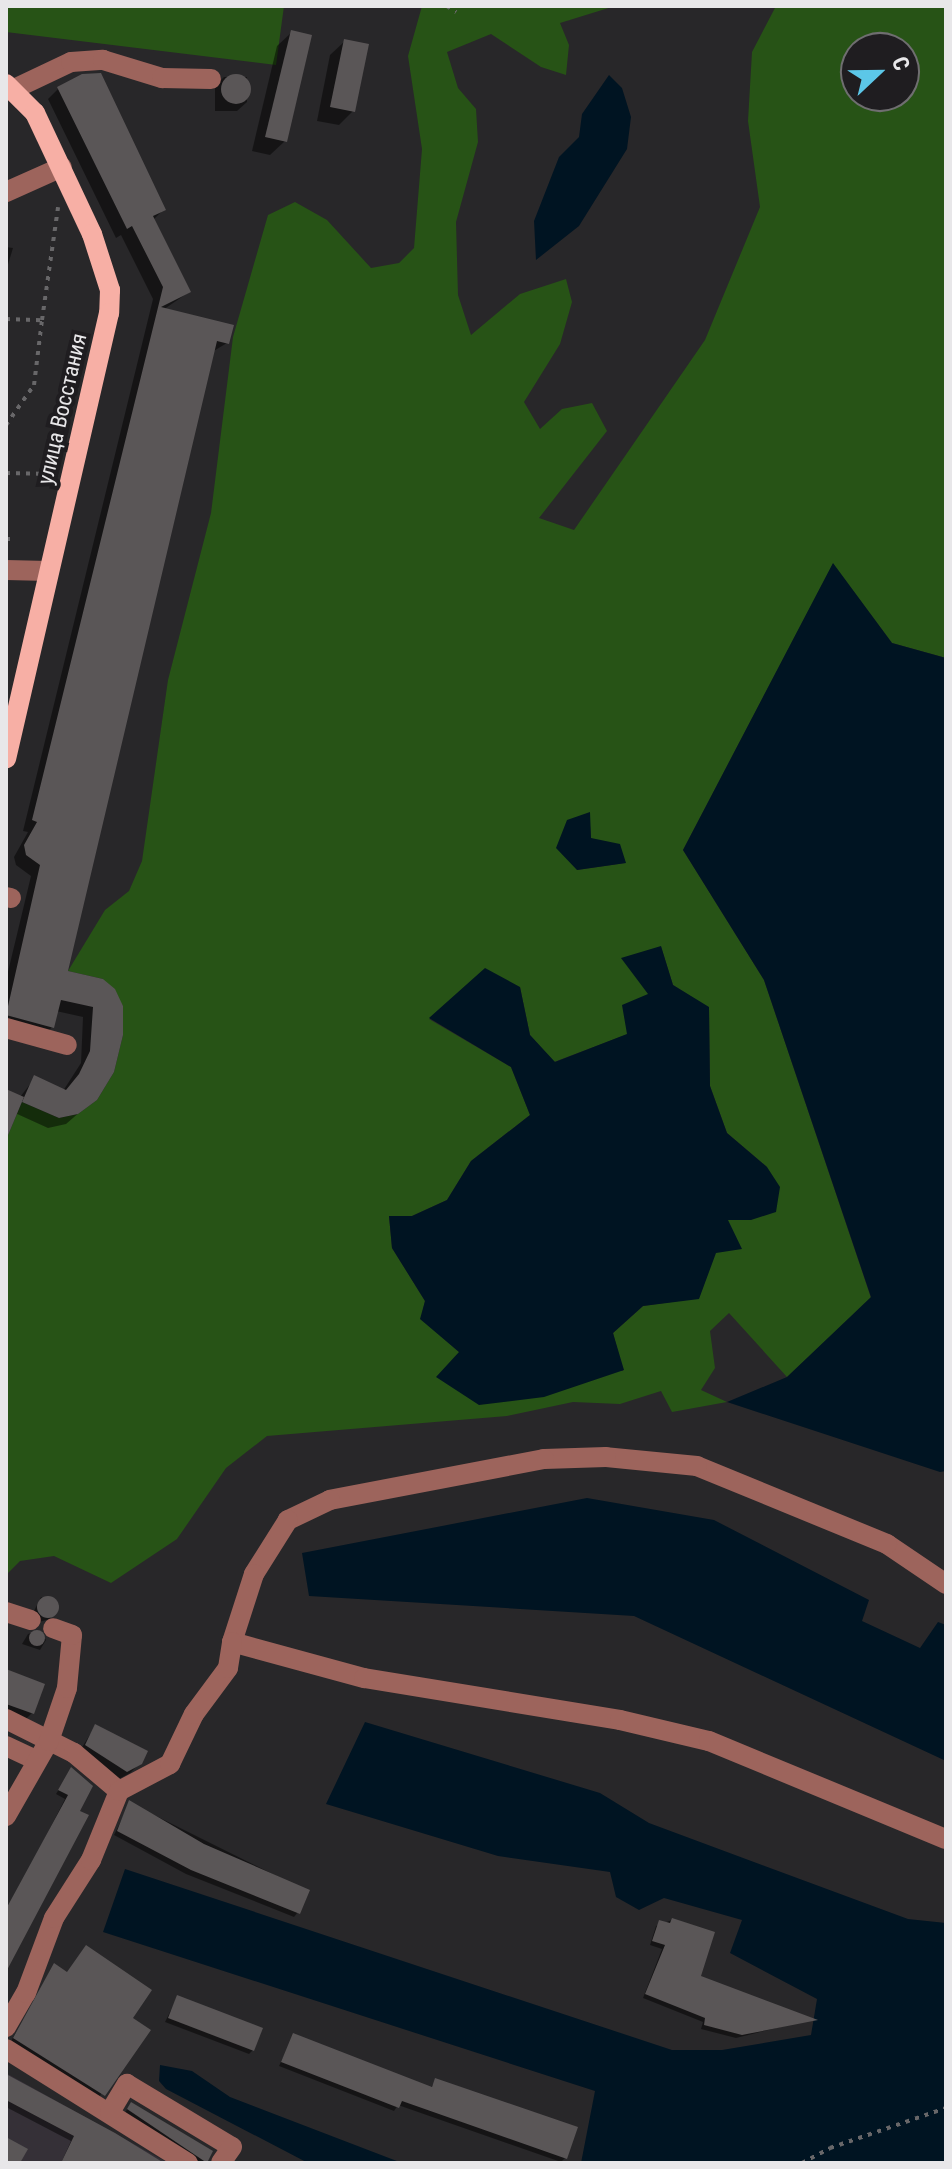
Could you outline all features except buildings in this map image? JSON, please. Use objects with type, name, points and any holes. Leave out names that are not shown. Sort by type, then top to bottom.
[{"type":"main road","name":"улица Восстания","points":[[6,758],[110,290],[92,234],[62,167],[35,113],[10,87]]},
{"type":"street","points":[[10,87],[71,62],[103,60],[162,78],[211,79]]},
{"type":"street","points":[[6,192],[62,167]]},
{"type":"street","points":[[6,570],[48,571]]},
{"type":"street","points":[[6,1028],[67,1045]]},
{"type":"street","points":[[6,2027],[26,1993],[54,1918],[91,1860],[119,1791],[170,1764],[194,1714],[228,1668],[232,1642],[254,1574],[288,1520],[330,1500],[544,1459],[606,1457],[697,1466],[887,1544],[946,1584]]},
{"type":"street","points":[[6,1612],[31,1620]]},
{"type":"street","points":[[6,1816],[49,1741],[67,1688],[72,1635],[53,1628]]},
{"type":"street","points":[[232,1642],[364,1678],[620,1720],[709,1741],[946,1839]]},
{"type":"street","points":[[6,1719],[74,1753],[119,1791]]},
{"type":"street","points":[[6,1746],[36,1760]]},
{"type":"street","points":[[6,2049],[188,2163]]},
{"type":"street","points":[[110,2112],[127,2084],[232,2147],[221,2163]]},
{"type":"path","points":[[447,6],[456,12]]},
{"type":"path","points":[[6,425],[34,385],[59,203]]},
{"type":"path","points":[[6,319],[42,320]]},
{"type":"path","points":[[7,475],[53,474]]},
{"type":"path","points":[[6,539],[16,539]]},
{"type":"path","points":[[802,2163],[830,2148],[946,2108]]},
{"type":"shaded area","points":[[6,2073],[168,2163],[6,2163]]},
{"type":"green space","points":[[6,6],[284,6],[276,65],[6,32]]},
{"type":"green space","points":[[422,6],[615,6],[560,23],[569,45],[566,75],[541,67],[491,34],[447,52],[458,88],[476,109],[478,142],[456,222],[458,295],[471,335],[520,294],[566,279],[572,302],[560,344],[524,402],[540,429],[562,409],[592,403],[607,431],[539,518],[574,530],[705,340],[760,207],[748,121],[752,52],[776,6],[946,6],[946,658],[892,643],[833,564],[683,850],[764,980],[871,1298],[787,1377],[729,1313],[710,1331],[715,1368],[701,1390],[727,1402],[672,1412],[661,1391],[620,1404],[573,1402],[507,1416],[267,1436],[226,1468],[177,1539],[111,1583],[54,1556],[20,1561],[6,1575],[6,1140],[22,1102],[59,1118],[78,1114],[97,1100],[114,1072],[123,1035],[123,1006],[103,979],[68,971],[105,910],[129,891],[142,861],[168,680],[211,513],[233,337],[268,215],[295,202],[327,220],[371,268],[399,263],[414,248],[422,149],[408,56]],"holes":[[[589,813],[591,838],[625,863],[577,870]],[[661,947],[673,985],[709,1008],[710,1086],[727,1133],[767,1167],[751,1220],[727,1220],[699,1298],[643,1306],[613,1333],[623,1371],[459,1352],[421,1319],[425,1301],[392,1248],[389,1216],[412,1216],[447,1200],[471,1161],[530,1115],[511,1067],[429,1019],[520,987],[530,1035],[554,1062],[628,1034],[649,994]]]},
{"type":"water","points":[[609,75],[622,88],[631,117],[627,149],[579,226],[536,260],[534,221],[559,157],[579,137],[582,114]]},
{"type":"water","points":[[833,563],[892,643],[946,658],[946,1471],[940,1472],[727,1402],[787,1377],[871,1297],[764,980],[683,850]]},
{"type":"water","points":[[590,812],[591,838],[620,844],[626,863],[577,870],[556,848],[567,820]]},
{"type":"water","points":[[661,946],[673,985],[709,1007],[710,1086],[727,1133],[767,1167],[780,1187],[776,1212],[751,1220],[728,1220],[742,1249],[716,1253],[699,1299],[643,1306],[613,1333],[624,1370],[544,1397],[479,1405],[436,1377],[459,1352],[420,1319],[425,1301],[392,1248],[389,1216],[412,1216],[447,1200],[471,1161],[530,1115],[511,1067],[429,1018],[485,968],[520,987],[530,1035],[555,1062],[627,1034],[622,1005],[648,994],[621,958]]},
{"type":"water","points":[[587,1498],[714,1520],[869,1600],[862,1621],[920,1648],[938,1622],[946,1625],[946,1761],[634,1616],[309,1596],[302,1553]]},
{"type":"water","points":[[365,1722],[600,1793],[649,1823],[908,1919],[946,1923],[946,2163],[581,2163],[595,2091],[103,1932],[125,1869],[672,2050],[722,2050],[811,2035],[817,1999],[730,1953],[742,1920],[664,1898],[639,1910],[616,1897],[610,1872],[498,1856],[326,1804]]},
{"type":"water","points":[[160,2065],[192,2071],[230,2097],[402,2163],[308,2163],[166,2089],[159,2081]]}]
